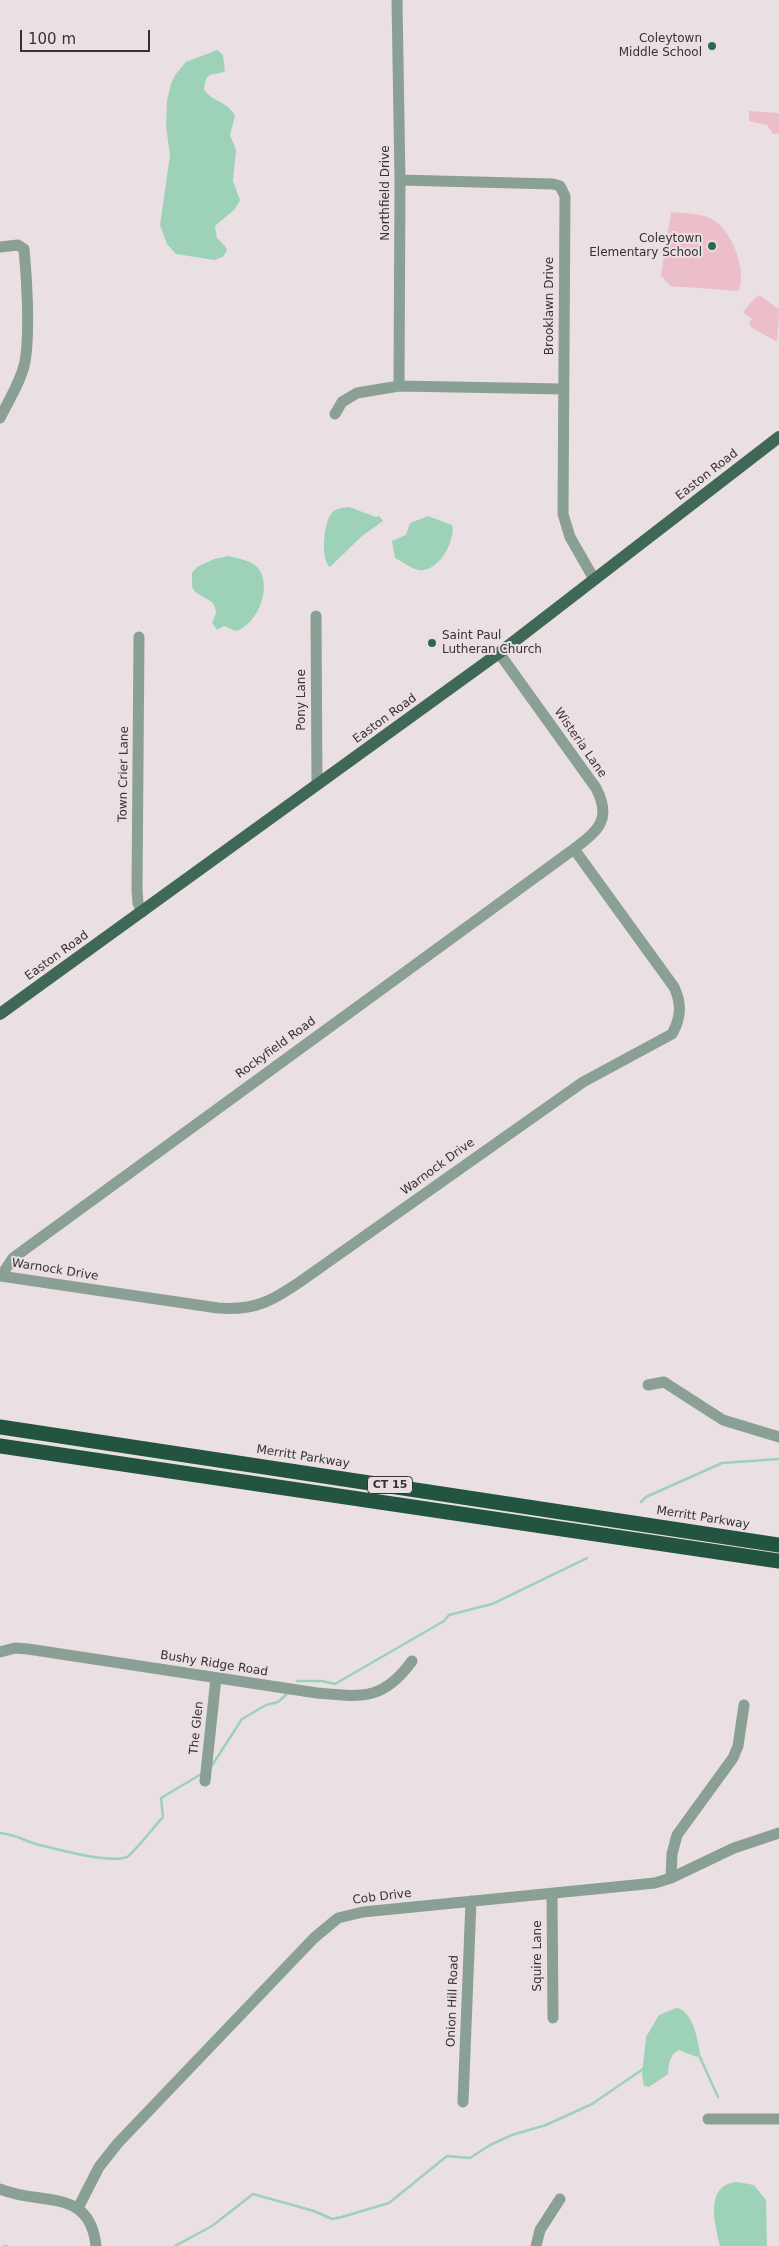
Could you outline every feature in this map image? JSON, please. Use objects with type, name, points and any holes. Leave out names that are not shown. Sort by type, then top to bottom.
[{"type":"highway","name":"Merritt Parkway","points":[[0,1427],[779,1545]]},
{"type":"highway","name":"CT 15","points":[[0,1446],[779,1561]]},
{"type":"main road","name":"Easton Road","points":[[0,1014],[499,653],[779,437]]},
{"type":"street","name":"Northfield Drive","points":[[397,0],[400,180],[400,386]]},
{"type":"street","name":"Brooklawn Drive","points":[[400,180],[553,184],[560,186],[564,196],[563,487],[566,525],[594,579]]},
{"type":"street","points":[[0,247],[18,245],[24,249],[26,315],[25,362],[0,418]]},
{"type":"street","points":[[335,414],[342,402],[357,393],[400,386],[563,389]]},
{"type":"street","name":"Pony Lane","points":[[316,616],[317,785]]},
{"type":"street","name":"Town Crier Lane","points":[[139,640],[136,890],[142,912]]},
{"type":"street","name":"Wisteria Lane","points":[[499,653],[591,780],[602,800],[604,810],[600,824],[591,836],[574,849]]},
{"type":"street","name":"Warnock Drive","points":[[0,1276],[210,1307],[237,1309],[263,1304],[304,1279],[583,1082],[672,1034],[678,1024],[680,1010],[674,987],[574,849]]},
{"type":"street","name":"Rockyfield Road","points":[[0,1276],[13,1258],[57,1225],[574,849]]},
{"type":"street","points":[[648,1385],[664,1382],[724,1420],[779,1437]]},
{"type":"street","name":"Bushy Ridge Road","points":[[0,1652],[14,1648],[28,1649],[317,1693],[366,1696],[387,1687],[404,1673],[412,1661]]},
{"type":"street","name":"The Glen","points":[[205,1779],[216,1678]]},
{"type":"street","points":[[671,1878],[674,1840],[682,1826],[733,1758],[738,1746],[744,1705]]},
{"type":"street","name":"Cob Drive","points":[[78,2208],[95,2174],[109,2153],[330,1922],[354,1914],[471,1901],[641,1886],[671,1878],[734,1848],[779,1833]]},
{"type":"street","name":"Squire Lane","points":[[552,1894],[553,2018]]},
{"type":"street","name":"Onion Hill Road","points":[[463,2102],[471,1901]]},
{"type":"street","points":[[708,2119],[779,2119]]},
{"type":"street","points":[[0,2189],[78,2208],[91,2222],[96,2246]]},
{"type":"street","points":[[536,2246],[540,2230],[560,2199]]},
{"type":"shaded area","points":[[217,50],[223,55],[225,71],[209,76],[204,89],[228,107],[235,116],[230,135],[236,150],[233,181],[240,200],[235,209],[215,226],[217,238],[227,250],[223,257],[214,260],[176,254],[167,244],[160,225],[170,155],[166,126],[167,100],[171,84],[175,75],[186,62]]},
{"type":"shaded area","points":[[749,111],[779,113],[779,134],[773,134],[767,125],[749,121]]},
{"type":"shaded area","points":[[671,212],[707,217],[723,229],[730,238],[739,260],[741,282],[739,291],[670,286],[661,275]]},
{"type":"shaded area","points":[[759,295],[779,309],[777,342],[751,327],[749,323],[752,319],[743,312]]},
{"type":"shaded area","points":[[349,507],[376,517],[379,516],[383,521],[362,536],[330,567],[324,550],[326,525],[331,514],[339,509]]},
{"type":"shaded area","points":[[428,516],[452,525],[453,532],[448,547],[439,561],[426,570],[419,570],[395,558],[392,541],[406,535],[410,523]]},
{"type":"shaded area","points":[[229,556],[255,565],[262,576],[264,585],[263,595],[256,613],[244,627],[236,631],[224,626],[217,630],[212,623],[216,613],[215,607],[212,602],[195,592],[192,587],[192,573],[197,567],[214,559]]},
{"type":"shaded area","points":[[676,2008],[682,2010],[690,2019],[696,2033],[700,2053],[697,2057],[679,2050],[671,2057],[668,2074],[649,2087],[644,2086],[642,2075],[646,2037],[659,2015]]},
{"type":"shaded area","points":[[737,2182],[754,2185],[766,2200],[767,2246],[720,2246],[714,2216],[716,2198],[720,2190],[727,2185]]},
{"type":"waterway","points":[[641,1502],[646,1497],[722,1463],[779,1459]]},
{"type":"waterway","points":[[297,1681],[322,1681],[335,1684],[444,1621],[449,1615],[492,1604],[587,1558]]},
{"type":"waterway","points":[[211,1767],[242,1719],[266,1705],[278,1702],[288,1693]]},
{"type":"waterway","points":[[0,1833],[82,1855],[108,1859],[127,1857],[163,1817],[161,1798],[203,1773]]},
{"type":"waterway","points":[[698,2053],[718,2097]]},
{"type":"waterway","points":[[175,2246],[212,2226],[253,2194],[314,2211],[332,2219],[389,2203],[447,2156],[470,2158],[490,2145],[512,2135],[546,2125],[592,2104],[646,2067]]},
{"type":"place","name":"Coleytown Middle School","points":[[712,46]]},
{"type":"place","name":"Coleytown Elementary School","points":[[712,246]]},
{"type":"place","name":"Saint Paul Lutheran Church","points":[[432,643]]}]
